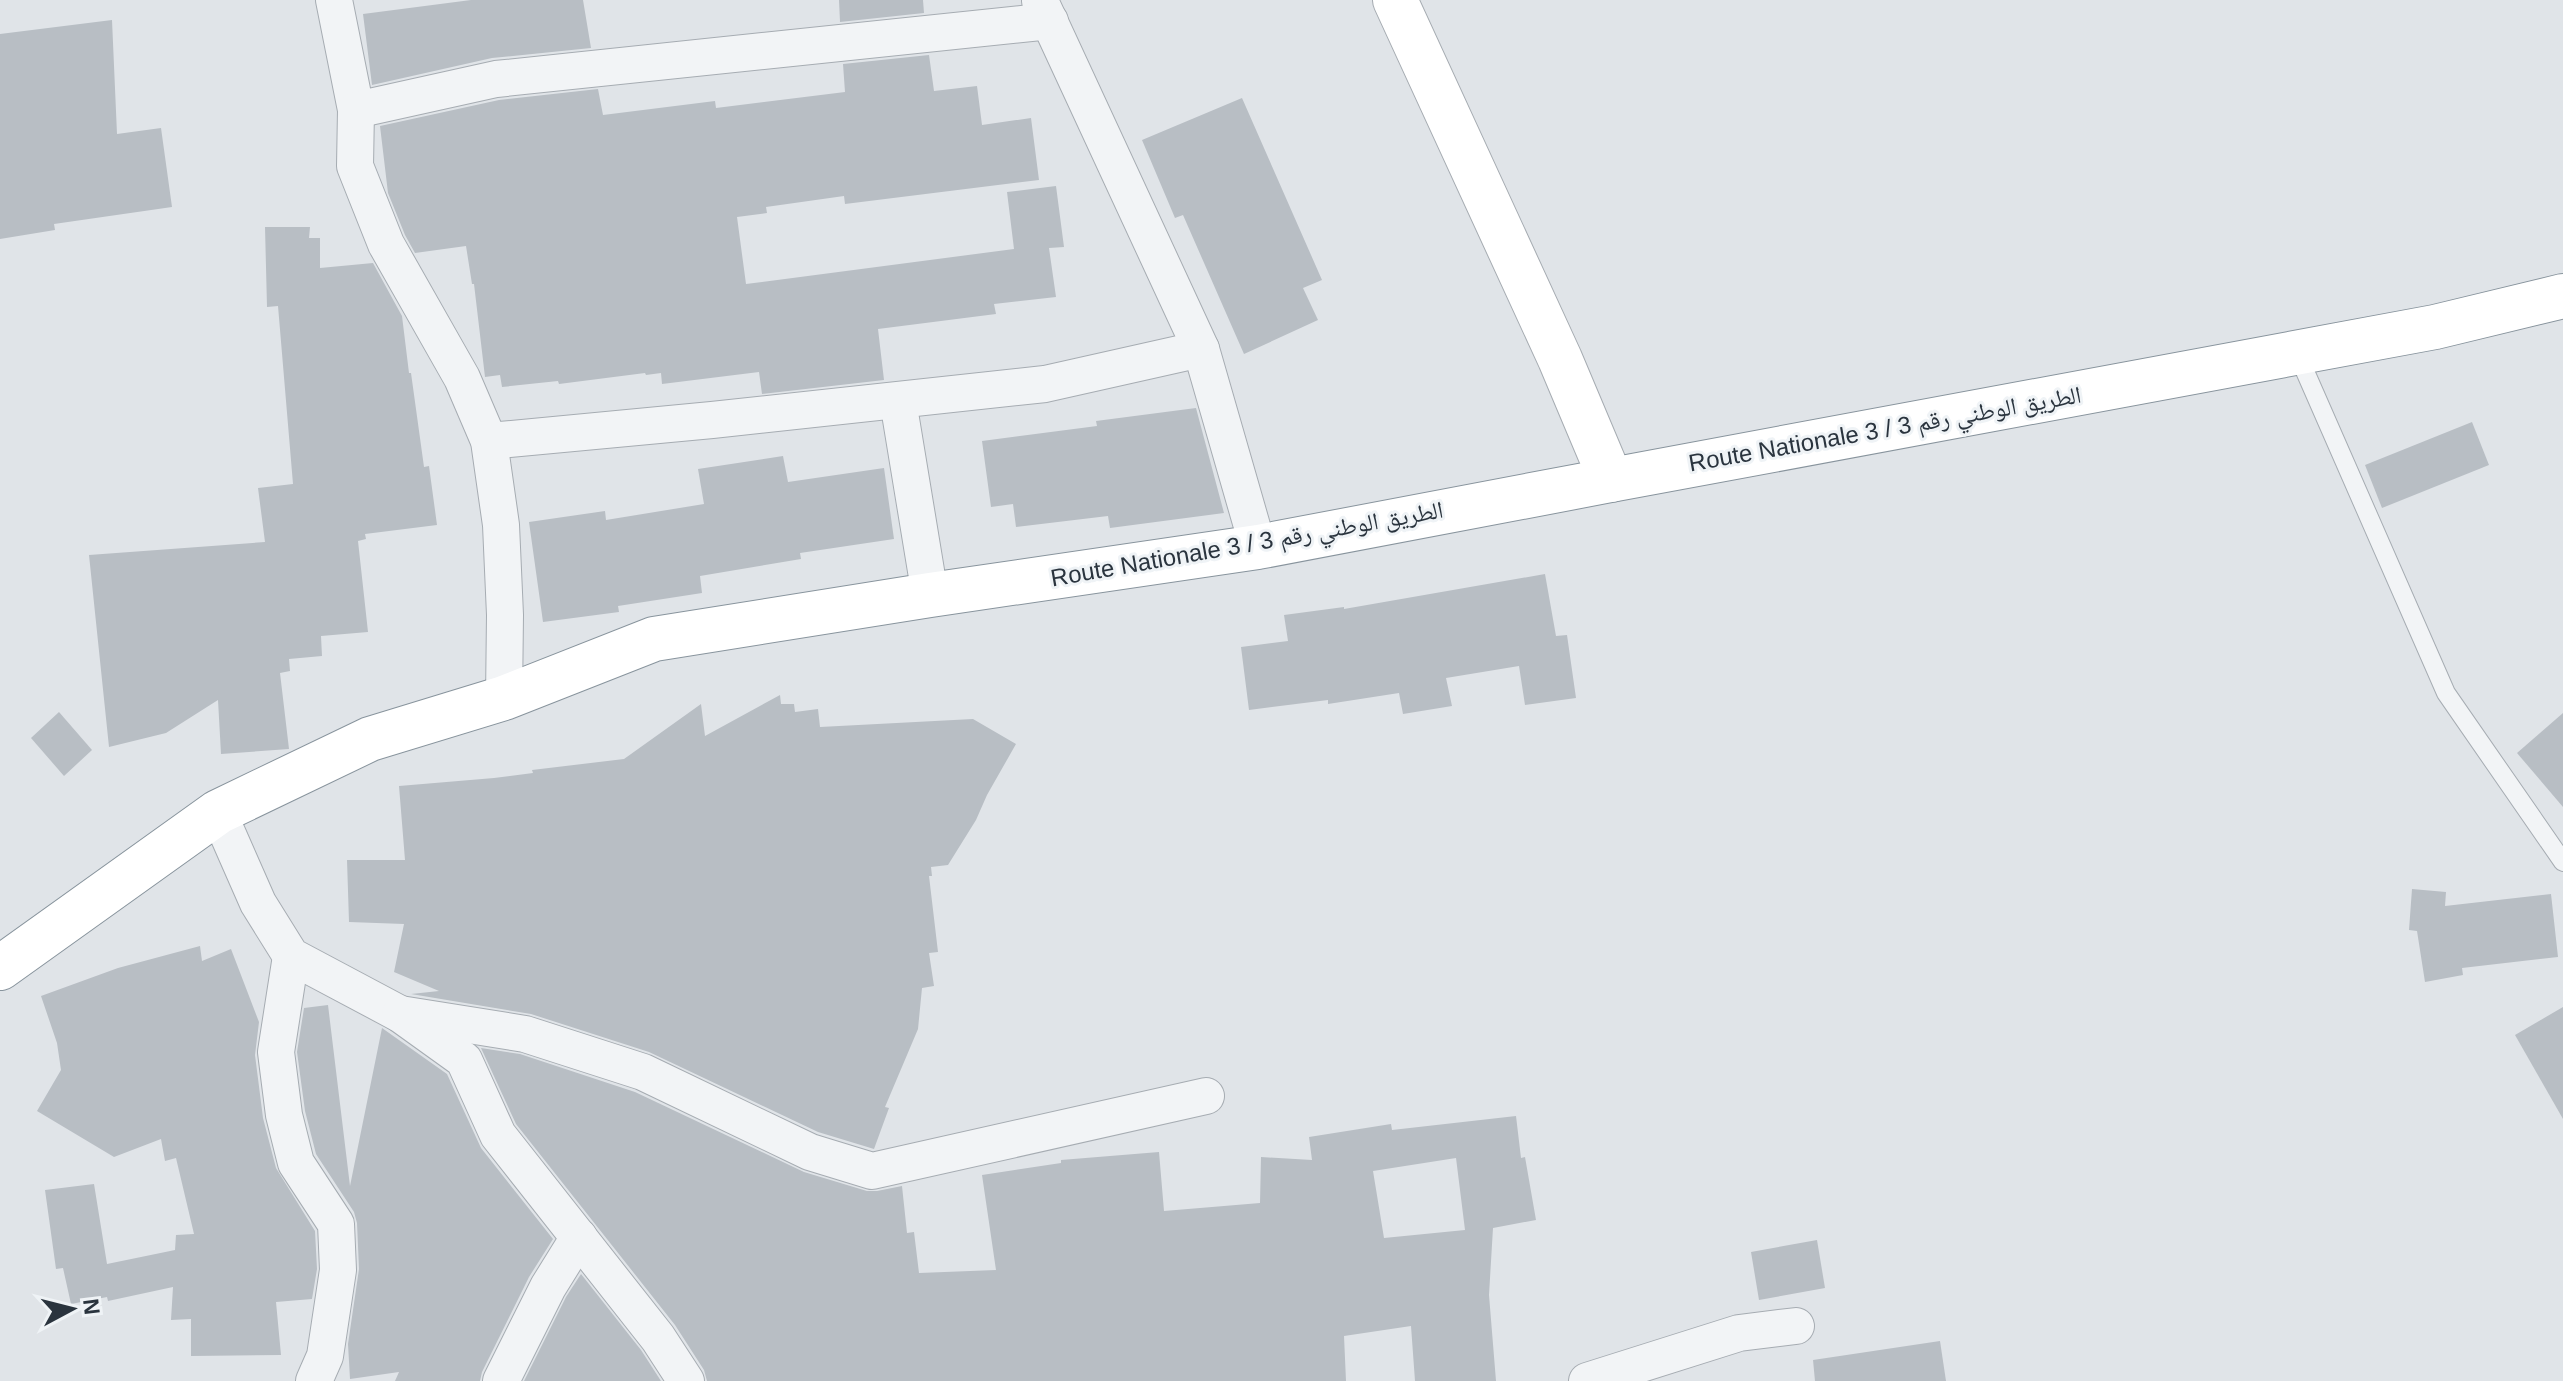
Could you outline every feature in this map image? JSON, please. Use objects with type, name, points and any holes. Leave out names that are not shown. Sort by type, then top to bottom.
[{"type":"main road","points":[[1395,0],[1560,359],[1611,480]]},
{"type":"main road","name":"Route Nationale 3 / الطريق الوطني رقم 3","points":[[0,968],[218,812],[370,739],[504,698],[654,639],[1258,547],[2435,327],[2563,296]]},
{"type":"street","points":[[334,0],[356,110],[355,166],[386,244],[462,378],[489,441],[501,525],[505,615],[504,698]]},
{"type":"street","points":[[356,110],[496,79],[1045,10],[1201,349],[1258,547]]},
{"type":"street","points":[[489,441],[1045,384],[1201,349]]},
{"type":"street","points":[[898,401],[930,595]]},
{"type":"street","points":[[218,812],[258,903],[291,956],[400,1014],[464,1060],[498,1135],[658,1338],[686,1381]]},
{"type":"street","points":[[291,956],[276,1052],[284,1115],[296,1163],[336,1224],[338,1270],[325,1356],[314,1381]]},
{"type":"street","points":[[400,1014],[525,1034],[643,1072],[810,1152],[872,1171],[1206,1096]]},
{"type":"street","points":[[501,1381],[548,1287],[579,1237]]},
{"type":"street","points":[[1587,1381],[1739,1333],[1796,1326]]},
{"type":"lane","points":[[2297,353],[2446,693],[2563,862]]},
{"type":"building","points":[[471,0],[583,0],[591,48],[492,58],[372,85],[363,14]]},
{"type":"building","points":[[839,0],[923,0],[924,13],[840,22]]},
{"type":"building","points":[[112,20],[117,134],[161,128],[172,207],[54,224],[55,230],[0,239],[0,34]]},
{"type":"building","points":[[929,55],[934,91],[977,86],[982,125],[1031,118],[1039,180],[845,204],[844,196],[766,207],[767,213],[737,217],[746,284],[1014,249],[1007,192],[1056,186],[1064,247],[1049,248],[1056,297],[994,304],[996,314],[878,329],[884,380],[762,394],[759,372],[662,384],[661,373],[645,373],[559,384],[558,381],[502,387],[500,375],[485,377],[474,284],[466,246],[415,253],[388,193],[380,126],[499,100],[598,89],[603,115],[715,101],[716,108],[845,92],[843,64]]},
{"type":"building","points":[[1242,98],[1322,280],[1303,288],[1318,320],[1244,354],[1183,215],[1175,218],[1142,140]]},
{"type":"building","points":[[265,227],[310,227],[309,238],[320,238],[320,268],[373,263],[402,316],[424,467],[429,466],[437,525],[365,534],[366,539],[358,541],[368,632],[321,636],[322,656],[289,659],[290,671],[280,673],[289,749],[221,754],[218,700],[166,733],[109,747],[89,555],[265,542],[258,488],[293,484],[278,306],[267,307]]},
{"type":"building","points":[[1196,408],[1224,513],[1110,528],[1108,516],[1016,527],[1013,504],[991,507],[982,441],[1097,426],[1096,421]]},
{"type":"building","points":[[2472,422],[2489,465],[2382,508],[2365,465]]},
{"type":"building","points":[[783,456],[788,482],[884,468],[894,539],[800,553],[801,559],[700,576],[702,593],[618,606],[619,612],[543,622],[529,522],[605,511],[606,520],[704,504],[698,469]]},
{"type":"building","points":[[1545,574],[1556,636],[1567,635],[1576,698],[1525,705],[1519,666],[1446,678],[1452,706],[1403,714],[1399,693],[1328,704],[1328,700],[1249,710],[1241,647],[1288,641],[1284,615],[1344,609]]},
{"type":"building","points":[[780,695],[781,704],[794,704],[795,712],[818,709],[820,727],[973,719],[1016,744],[948,865],[931,867],[932,876],[929,876],[938,952],[929,953],[934,986],[922,988],[918,1029],[885,1107],[889,1108],[874,1149],[818,1132],[649,1052],[531,1014],[411,994],[439,991],[394,972],[404,924],[349,922],[347,860],[405,860],[399,786],[494,778],[533,773],[532,770],[624,759],[701,704],[705,736]]},
{"type":"building","points":[[59,712],[92,750],[64,776],[31,738]]},
{"type":"building","points":[[2563,713],[2563,807],[2517,753]]},
{"type":"building","points":[[2412,889],[2446,892],[2445,906],[2551,894],[2558,957],[2462,968],[2463,975],[2425,982],[2417,931],[2409,930]]},
{"type":"building","points":[[200,946],[202,961],[231,949],[259,1022],[255,1055],[263,1118],[276,1168],[315,1231],[317,1269],[312,1299],[276,1302],[281,1355],[191,1356],[191,1319],[171,1320],[173,1287],[108,1301],[107,1297],[71,1304],[63,1268],[56,1269],[45,1190],[94,1184],[107,1264],[175,1250],[176,1235],[194,1234],[176,1158],[165,1161],[161,1139],[114,1157],[37,1111],[61,1070],[57,1043],[41,996],[118,968]]},
{"type":"building","points":[[328,1005],[350,1186],[382,1028],[447,1074],[481,1148],[553,1239],[529,1277],[480,1381],[395,1381],[399,1372],[350,1379],[348,1344],[359,1269],[357,1223],[354,1212],[316,1154],[305,1111],[297,1052],[304,1008]]},
{"type":"building","points":[[2563,1007],[2563,1119],[2515,1035]]},
{"type":"building","points":[[481,1048],[520,1054],[635,1092],[804,1172],[867,1191],[902,1186],[907,1233],[914,1232],[919,1273],[996,1270],[982,1175],[1061,1163],[1061,1160],[1159,1152],[1164,1211],[1260,1203],[1261,1157],[1312,1160],[1309,1137],[1391,1124],[1392,1130],[1516,1116],[1521,1158],[1525,1157],[1536,1220],[1493,1228],[1489,1295],[1496,1381],[1415,1381],[1411,1326],[1344,1336],[1346,1381],[707,1381],[704,1370],[675,1325],[516,1124]],"holes":[[[1456,1158],[1465,1230],[1384,1238],[1373,1171]]]},
{"type":"building","points":[[1817,1240],[1825,1288],[1759,1300],[1751,1252]]},
{"type":"building","points":[[581,1274],[641,1350],[661,1381],[524,1381],[566,1297]]},
{"type":"building","points":[[1940,1341],[1946,1381],[1815,1381],[1813,1360]]}]
